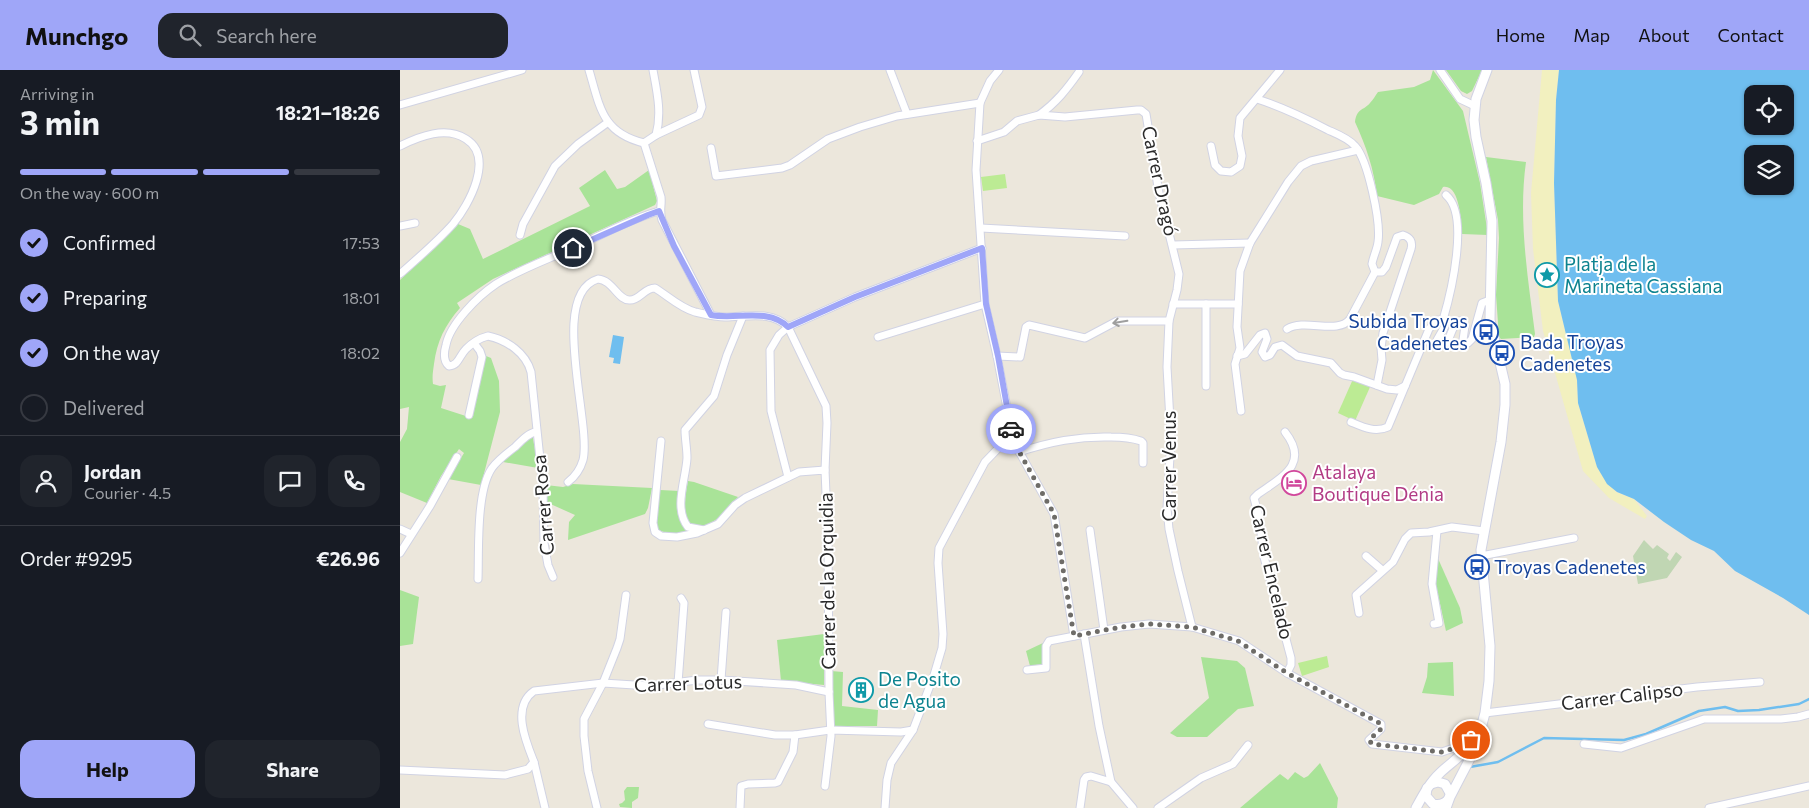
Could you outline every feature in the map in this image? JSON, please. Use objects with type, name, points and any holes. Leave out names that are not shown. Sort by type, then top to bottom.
[{"type":"street","points":[[400,105],[522,70]]},
{"type":"street","points":[[589,70],[608,123],[617,133],[644,143]]},
{"type":"street","points":[[653,70],[659,106],[656,135]]},
{"type":"street","points":[[644,143],[656,135],[696,118],[701,113],[702,107],[694,70]]},
{"type":"street","points":[[890,70],[907,114]]},
{"type":"street","points":[[999,70],[990,81],[980,103],[977,141],[976,170],[986,304],[998,356],[1012,434],[1019,452],[1054,514],[1074,636]]},
{"type":"street","points":[[1210,146],[1217,168],[1225,173],[1237,170],[1242,162],[1238,136],[1240,118],[1280,70]]},
{"type":"street","points":[[1440,70],[1460,99],[1475,106]]},
{"type":"street","points":[[1426,791],[1435,805],[1442,807],[1450,797],[1476,747],[1485,713],[1489,680],[1490,646],[1481,556],[1501,442],[1506,392],[1491,328],[1490,300],[1493,228],[1476,138],[1475,106],[1487,70]]},
{"type":"street","points":[[1039,115],[1065,93],[1079,72]]},
{"type":"street","points":[[1257,99],[1315,123],[1349,141],[1358,150],[1369,180],[1378,224],[1378,243],[1372,264],[1375,272],[1346,324],[1339,326],[1299,324],[1287,329]]},
{"type":"street","points":[[711,148],[716,176],[782,168],[790,165],[815,147],[835,136],[884,119],[980,103]]},
{"type":"street","name":"Carrer Dragó","points":[[977,141],[1004,132],[1017,121],[1039,115],[1065,117],[1137,110],[1144,111],[1159,193],[1179,274],[1174,304]]},
{"type":"street","points":[[520,234],[523,224],[555,166],[578,144],[608,123]]},
{"type":"street","points":[[400,146],[436,134],[452,133],[461,136],[472,144],[480,164],[475,185],[457,218],[400,274]]},
{"type":"street","points":[[644,143],[662,203],[659,211],[674,246],[711,315]]},
{"type":"street","points":[[1241,411],[1235,364],[1240,348],[1237,327],[1238,304],[1240,271],[1250,243],[1288,182],[1301,166],[1311,161],[1358,150]]},
{"type":"street","points":[[1446,195],[1452,201],[1455,210],[1457,235],[1454,278],[1443,320],[1445,326],[1437,340],[1440,345],[1446,345],[1454,325],[1459,321],[1464,323],[1463,340],[1464,343],[1468,343],[1472,339],[1482,304],[1490,300]]},
{"type":"street","points":[[469,415],[482,357],[480,351],[474,343],[467,348],[455,365],[447,365],[445,346],[453,328],[482,295],[495,284],[581,244],[659,211]]},
{"type":"street","points":[[400,226],[415,223]]},
{"type":"street","points":[[981,228],[1125,236]]},
{"type":"street","points":[[1375,272],[1384,271],[1398,237],[1403,235],[1410,239],[1412,242],[1411,249],[1383,334],[1382,360],[1377,386]]},
{"type":"street","points":[[1173,245],[1250,243]]},
{"type":"street","points":[[788,476],[772,417],[769,362],[772,345],[779,335],[788,327],[855,297],[982,248]]},
{"type":"street","points":[[568,482],[580,468],[584,453],[574,339],[578,300],[584,290],[595,280],[605,279],[623,298],[630,300],[648,289],[655,288],[690,310],[723,317],[752,314],[764,316],[778,320],[788,327]]},
{"type":"street","points":[[878,337],[986,304]]},
{"type":"street","points":[[1174,304],[1238,304]]},
{"type":"street","name":"Carrer Venus","points":[[1174,304],[1169,321],[1167,367],[1171,439],[1167,508],[1169,529],[1192,627]]},
{"type":"street","points":[[1206,304],[1206,386]]},
{"type":"street","points":[[704,530],[688,526],[682,516],[687,456],[685,430],[714,396],[726,356],[742,316]]},
{"type":"street","points":[[1351,422],[1377,430],[1388,427],[1430,328],[1437,320],[1443,320]]},
{"type":"street","points":[[998,356],[1020,356],[1026,327],[1029,325],[1085,338],[1117,321],[1169,321]]},
{"type":"street","name":"Carrer de la Orquidia","points":[[788,327],[826,406],[825,470],[829,692]]},
{"type":"street","points":[[1237,356],[1245,354],[1260,335],[1265,333],[1267,339],[1262,352],[1265,357],[1270,355],[1275,347],[1282,345],[1297,356],[1327,360],[1340,373],[1377,386],[1397,390],[1405,386]]},
{"type":"street","name":"Carrer Rosa","points":[[474,343],[484,337],[492,337],[512,347],[525,358],[531,372],[543,488],[544,543],[548,565],[553,577]]},
{"type":"street","name":"Carrer Rosa","points":[[478,579],[481,502],[489,473],[513,448],[536,432]]},
{"type":"street","name":"Carrer Encelado","points":[[1285,432],[1295,452],[1292,466],[1289,472],[1254,498],[1259,517],[1264,557],[1291,658],[1292,665],[1287,673]]},
{"type":"street","points":[[885,808],[887,780],[891,763],[913,730],[934,676],[943,641],[937,555],[939,548],[985,462],[1012,434]]},
{"type":"street","points":[[1019,452],[1072,438],[1093,436],[1116,437],[1141,441],[1143,443],[1143,463]]},
{"type":"street","name":"Carrer de la Orquidia","points":[[661,441],[653,516],[655,532],[661,536],[692,534],[704,530],[718,524],[744,498],[788,476],[799,472],[825,470]]},
{"type":"street","points":[[400,553],[430,506],[458,456]]},
{"type":"street","points":[[1359,613],[1356,595],[1393,562],[1405,538],[1411,532],[1437,531],[1452,527],[1484,531]]},
{"type":"street","points":[[400,529],[411,534]]},
{"type":"street","points":[[1090,530],[1104,630]]},
{"type":"street","points":[[1434,624],[1439,622],[1432,584],[1437,531]]},
{"type":"street","points":[[1481,556],[1574,538]]},
{"type":"street","points":[[1366,556],[1382,570]]},
{"type":"street","points":[[597,808],[589,777],[584,723],[586,713],[602,683],[620,639],[626,595]]},
{"type":"street","points":[[678,683],[684,603],[681,598]]},
{"type":"street","points":[[721,680],[726,612]]},
{"type":"street","points":[[1026,670],[1046,668],[1046,646],[1049,641],[1104,630],[1149,624],[1192,627],[1238,641],[1287,673],[1381,724],[1381,729],[1369,740],[1372,744],[1442,752],[1471,740],[1481,730]]},
{"type":"street","points":[[1084,634],[1099,726],[1111,782],[1133,808]]},
{"type":"street","name":"Carrer Lotus","points":[[545,808],[534,762],[523,729],[523,712],[528,695],[534,691],[602,683],[650,686],[697,680],[721,680],[796,685],[829,692]]},
{"type":"street","name":"Carrer Calipso","points":[[1485,713],[1698,687],[1760,682]]},
{"type":"street","points":[[825,786],[831,736],[829,692]]},
{"type":"street","points":[[1584,744],[1621,748],[1704,719],[1781,719],[1809,714]]},
{"type":"street","points":[[708,724],[759,734],[795,735],[830,730],[901,732],[913,730]]},
{"type":"street","points":[[1416,808],[1441,772],[1468,749],[1481,730]]},
{"type":"street","points":[[740,808],[741,786],[778,782],[793,752],[795,735]]},
{"type":"street","points":[[1158,808],[1201,778],[1233,764],[1248,746]]},
{"type":"street","points":[[400,770],[505,775],[528,769],[534,762]]},
{"type":"street","points":[[1080,808],[1086,777],[1091,776],[1111,782]]},
{"type":"street","points":[[1423,808],[1426,791],[1438,782],[1445,784],[1450,797]]},
{"type":"street","points":[[1709,808],[1809,786]]},
{"type":"green space","points":[[1433,70],[1463,111],[1480,183],[1488,235],[1462,234],[1456,197],[1449,188],[1443,187],[1439,194],[1414,205],[1377,196],[1369,158],[1355,122],[1357,114],[1370,103],[1378,92],[1414,87],[1430,80]]},
{"type":"green space","points":[[1446,70],[1482,70],[1472,91],[1467,94],[1461,91]]},
{"type":"green space","points":[[1486,157],[1526,162],[1523,227],[1534,337],[1501,339],[1499,337],[1496,295],[1498,220]]},
{"type":"green space","points":[[605,170],[617,189],[625,187],[649,170],[657,201],[655,205],[493,279],[457,303],[460,308],[446,327],[440,341],[435,356],[433,384],[446,385],[441,408],[472,418],[486,356],[491,358],[499,381],[500,412],[481,485],[448,479],[464,453],[459,449],[441,476],[427,503],[400,492],[400,442],[407,429],[409,407],[400,409],[400,280],[458,224],[470,229],[483,259],[590,206],[579,188]]},
{"type":"green space","points":[[1005,174],[1007,188],[983,191],[981,177]]},
{"type":"green space","points":[[1353,379],[1370,387],[1355,421],[1338,413]]},
{"type":"green space","points":[[531,437],[533,438],[538,468],[503,462]]},
{"type":"green space","points":[[688,481],[738,497],[718,518],[702,528],[691,524],[686,516],[685,504]]},
{"type":"green space","points":[[573,484],[652,488],[645,514],[568,540],[569,522],[575,515],[546,502],[546,485],[563,487]]},
{"type":"green space","points":[[660,490],[680,491],[679,514],[696,531],[670,534],[658,530],[656,515]]},
{"type":"green space","points":[[1644,540],[1653,549],[1657,545],[1669,554],[1667,558],[1670,561],[1676,552],[1682,557],[1667,578],[1638,584],[1633,556]]},
{"type":"green space","points":[[1436,554],[1460,608],[1463,623],[1446,631],[1435,581]]},
{"type":"green space","points":[[400,590],[419,597],[413,644],[400,646]]},
{"type":"green space","points":[[824,634],[824,685],[781,681],[777,640]]},
{"type":"green space","points":[[1043,643],[1043,663],[1030,666],[1026,651]]},
{"type":"green space","points":[[1327,656],[1329,667],[1302,676],[1298,663]]},
{"type":"green space","points":[[1201,657],[1237,661],[1245,668],[1254,706],[1238,709],[1207,737],[1177,737],[1170,733],[1209,698]]},
{"type":"green space","points":[[1453,662],[1454,696],[1422,693],[1427,677],[1428,663]]},
{"type":"green space","points":[[831,671],[843,672],[842,706],[878,710],[877,726],[835,726],[832,724]]},
{"type":"green space","points":[[1320,763],[1338,798],[1337,808],[1240,808],[1280,774],[1288,780],[1295,772],[1304,778]]},
{"type":"green space","points":[[627,787],[639,787],[638,798],[632,802],[632,808],[620,807],[619,804],[625,800],[624,791]]},
{"type":"sand","name":"Platja de la Marineta Cassiana","points":[[1542,70],[1559,70],[1556,100],[1554,183],[1558,301],[1577,380],[1578,403],[1597,467],[1616,492],[1634,499],[1647,516],[1645,519],[1609,498],[1583,471],[1543,331],[1533,249],[1531,193]]},
{"type":"water","points":[[1559,70],[1809,70],[1809,615],[1735,571],[1714,551],[1691,540],[1634,499],[1617,492],[1607,484],[1597,467],[1578,403],[1577,380],[1558,301],[1554,183],[1556,100]]},
{"type":"water","points":[[613,335],[624,337],[620,364],[613,363],[614,358],[609,357]]},
{"type":"waterway","points":[[1470,767],[1498,762],[1544,738],[1624,740],[1646,734],[1699,711],[1725,707],[1738,711],[1759,710],[1799,704],[1809,699]]},
{"type":"way so far","points":[[1011,429],[1016,446],[1054,514],[1074,636],[1149,624],[1192,627],[1238,641],[1321,693],[1381,724],[1381,729],[1369,740],[1372,744],[1442,752],[1471,740]]},
{"type":"place","name":"Platja de la Marineta Cassiana","points":[[1547,275]]},
{"type":"place","name":"Subida Troyas Cadenetes","points":[[1486,332]]},
{"type":"place","name":"Bada Troyas Cadenetes","points":[[1502,353]]},
{"type":"place","name":"Atalaya Boutique Dénia","points":[[1294,483]]},
{"type":"place","name":"Troyas Cadenetes","points":[[1477,567]]},
{"type":"place","name":"De Posito de Agua","points":[[861,690]]},
{"type":"route","points":[[573,248],[659,211],[674,246],[711,315],[723,317],[752,314],[778,320],[785,323],[788,327],[855,297],[982,248],[986,304],[998,356],[1011,429]]}]
